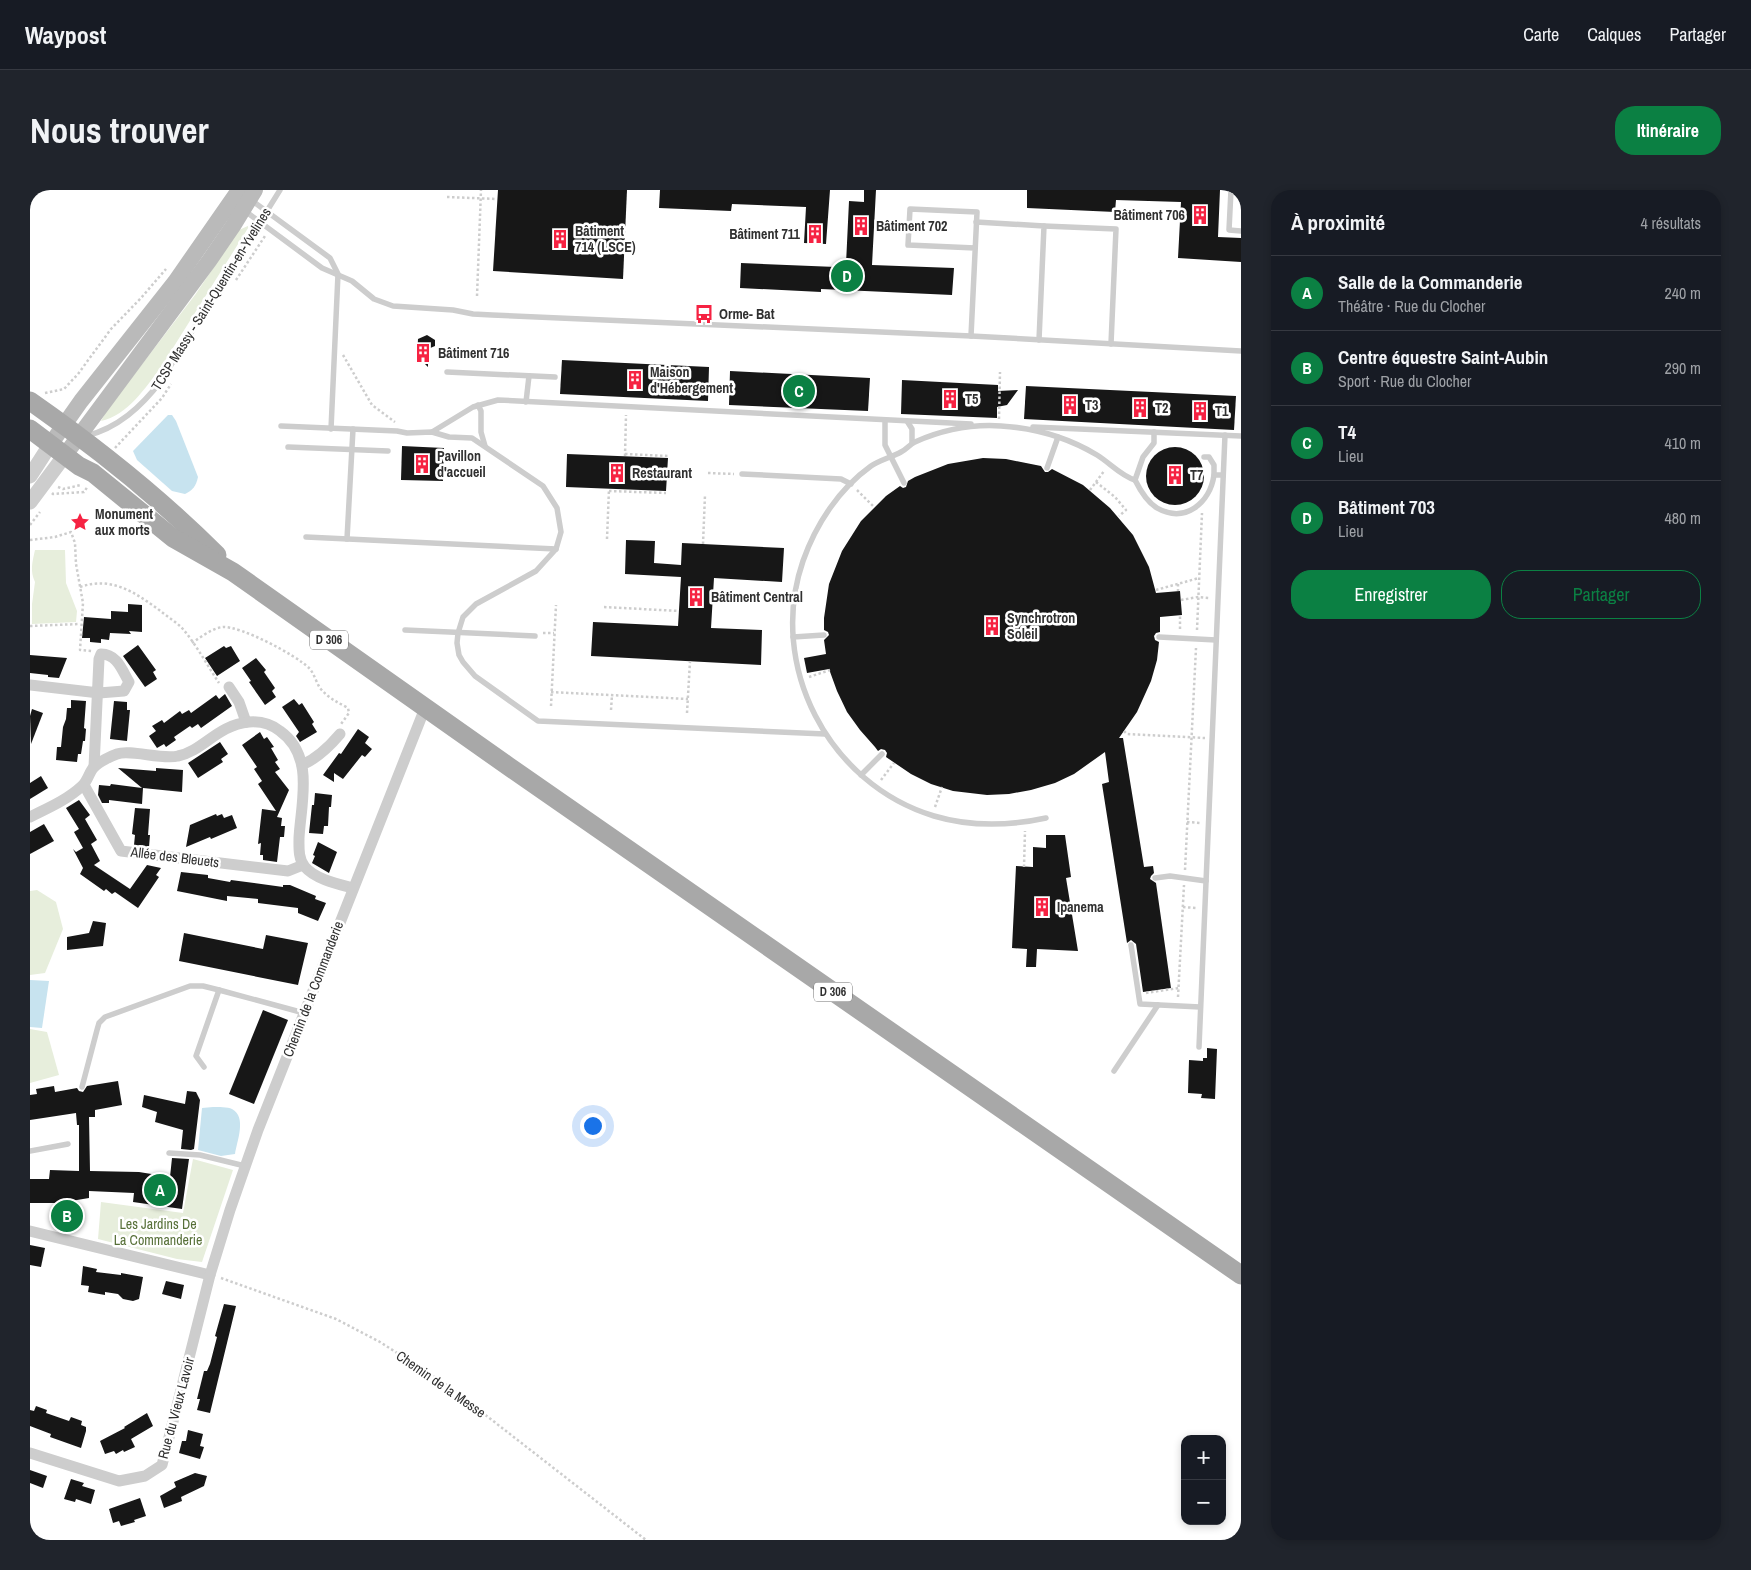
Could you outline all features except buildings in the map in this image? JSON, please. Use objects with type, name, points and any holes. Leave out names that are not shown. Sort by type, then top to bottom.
[{"type":"main road","points":[[57,440],[90,421],[209,262],[245,197]]},
{"type":"main road","points":[[57,440],[81,401],[245,197]]},
{"type":"main road","name":"D 306","points":[[37,397],[57,440],[115,465],[168,509],[233,572],[425,708],[1241,1275]]},
{"type":"street","points":[[30,476],[57,440]]},
{"type":"street","points":[[30,502],[57,440]]},
{"type":"street","points":[[30,684],[99,692],[124,691],[129,682],[114,658],[109,654],[102,654],[99,659],[99,692],[94,767],[84,785],[67,798],[30,817]]},
{"type":"street","points":[[229,687],[239,702],[246,722]]},
{"type":"street","name":"Chemin de la Commanderie","points":[[210,1275],[245,1166],[425,708]]},
{"type":"street","points":[[94,767],[119,753],[177,757],[188,753],[229,726],[246,722],[259,721],[273,726],[287,736],[296,749],[302,765],[303,793],[299,852],[303,865],[319,877],[353,888]]},
{"type":"street","points":[[302,765],[313,760],[329,747],[340,734]]},
{"type":"street","name":"Allée des Bleuets","points":[[84,785],[122,850],[288,871],[303,865]]},
{"type":"street","points":[[30,1231],[210,1275]]},
{"type":"street","name":"Rue du Vieux Lavoir","points":[[30,1453],[119,1481],[145,1476],[162,1465],[210,1275]]},
{"type":"lane","name":"TCSP Massy - Saint-Quentin-en-Yvelines","points":[[57,440],[96,434],[115,425],[135,410],[149,396],[161,381],[280,190]]},
{"type":"lane","points":[[1231,190],[1229,230],[1241,231]]},
{"type":"lane","points":[[245,197],[330,258],[338,274],[331,429]]},
{"type":"lane","points":[[245,197],[260,222],[322,268],[338,274],[362,288],[374,299],[393,306],[453,310],[473,314],[972,336],[1241,351]]},
{"type":"lane","points":[[972,336],[977,212],[910,209],[908,245],[975,248]]},
{"type":"lane","points":[[976,222],[1116,229],[1111,344]]},
{"type":"lane","points":[[1039,340],[1044,226]]},
{"type":"lane","points":[[447,372],[555,377]]},
{"type":"lane","points":[[526,402],[529,376]]},
{"type":"lane","points":[[432,432],[478,405],[498,400],[1241,436]]},
{"type":"lane","points":[[478,405],[481,411],[481,432],[485,446]]},
{"type":"lane","points":[[885,420],[884,445],[904,483]]},
{"type":"lane","points":[[907,421],[912,429],[912,443]]},
{"type":"lane","points":[[1046,818],[1026,822],[976,824],[932,816],[902,803],[876,787],[848,763],[825,734],[812,711],[800,680],[793,637],[794,599],[800,568],[807,551],[823,518],[851,484],[873,464],[905,450],[912,443],[947,430],[971,426],[999,425],[1022,428],[1058,437],[1082,447],[1110,464],[1126,478],[1135,480],[1148,501],[1157,508],[1168,512],[1189,511],[1205,500],[1210,492],[1214,465],[1209,457],[1204,457]]},
{"type":"lane","points":[[281,426],[407,433],[432,432],[449,437],[472,438],[543,486],[558,508],[561,532],[556,548],[536,571],[476,604],[463,617],[457,643],[459,655],[475,676],[538,721],[825,734]]},
{"type":"lane","points":[[347,539],[353,430]]},
{"type":"lane","points":[[1135,480],[1143,457],[1154,443],[1154,432]]},
{"type":"lane","points":[[1199,1047],[1225,435]]},
{"type":"lane","points":[[1047,468],[1058,437]]},
{"type":"lane","points":[[288,447],[388,451]]},
{"type":"lane","points":[[742,474],[841,479],[851,484]]},
{"type":"lane","points":[[1214,475],[1223,475]]},
{"type":"lane","points":[[306,537],[556,548]]},
{"type":"lane","points":[[406,630],[535,636]]},
{"type":"lane","points":[[793,637],[824,635]]},
{"type":"lane","points":[[1160,637],[1216,640]]},
{"type":"lane","points":[[861,776],[882,754]]},
{"type":"lane","points":[[1155,878],[1170,876],[1206,881]]},
{"type":"lane","points":[[1131,945],[1140,1004],[1200,1008]]},
{"type":"lane","points":[[82,1087],[96,1030],[99,1023],[105,1017],[190,986],[203,986],[304,1013]]},
{"type":"lane","points":[[204,1067],[196,1056],[219,990]]},
{"type":"lane","points":[[1114,1071],[1158,1005]]},
{"type":"lane","points":[[30,1152],[68,1144]]},
{"type":"lane","points":[[169,1153],[200,1155],[245,1166]]},
{"type":"path","points":[[477,296],[481,190]]},
{"type":"path","points":[[447,197],[497,199]]},
{"type":"path","points":[[37,397],[64,389],[78,374],[111,329],[141,298],[166,268]]},
{"type":"path","points":[[342,353],[372,405],[396,423]]},
{"type":"path","points":[[999,425],[1000,372]]},
{"type":"path","points":[[626,406],[625,455],[668,456]]},
{"type":"path","points":[[1090,490],[1110,464]]},
{"type":"path","points":[[708,473],[742,474]]},
{"type":"path","points":[[50,488],[53,494],[84,492],[93,482]]},
{"type":"path","points":[[1096,482],[1115,497],[1126,510],[1119,516]]},
{"type":"path","points":[[53,485],[63,489],[80,486],[84,483]]},
{"type":"path","points":[[851,484],[874,507]]},
{"type":"path","points":[[607,539],[609,490],[666,493]]},
{"type":"path","points":[[703,544],[705,495]]},
{"type":"path","points":[[1178,1006],[1202,513]]},
{"type":"path","points":[[30,540],[55,537],[71,532],[75,543],[83,610],[80,624],[80,650],[102,654]]},
{"type":"path","points":[[1156,590],[1199,578]]},
{"type":"path","points":[[80,587],[88,584],[113,585],[134,592],[182,628],[221,685],[229,687]]},
{"type":"path","points":[[1178,584],[1178,591]]},
{"type":"path","points":[[1181,600],[1198,597],[1218,598]]},
{"type":"path","points":[[551,706],[556,605]]},
{"type":"path","points":[[604,607],[679,611]]},
{"type":"path","points":[[1180,615],[1180,638]]},
{"type":"path","points":[[30,626],[80,624]]},
{"type":"path","points":[[192,643],[215,629],[230,628],[272,644],[292,656],[309,668],[320,688],[328,697],[348,708],[348,716],[336,729],[340,734]]},
{"type":"path","points":[[687,713],[690,661]]},
{"type":"path","points":[[800,680],[830,670]]},
{"type":"path","points":[[551,692],[688,699]]},
{"type":"path","points":[[611,710],[612,696]]},
{"type":"path","points":[[1124,731],[1127,734],[1212,738]]},
{"type":"path","points":[[876,787],[894,763]]},
{"type":"path","points":[[932,816],[942,788]]},
{"type":"path","points":[[1024,866],[1026,822]]},
{"type":"path","points":[[1187,822],[1208,824]]},
{"type":"path","points":[[1183,907],[1204,908]]},
{"type":"path","points":[[1137,994],[1179,988]]},
{"type":"path","name":"Chemin de la Messe","points":[[210,1275],[336,1319],[380,1342],[448,1385],[646,1540]]},
{"type":"green space","points":[[250,225],[149,383],[127,407],[110,418],[101,421],[107,410],[195,295],[239,230]]},
{"type":"green space","points":[[35,550],[65,550],[66,583],[77,611],[76,622],[32,624],[35,582],[32,567]]},
{"type":"green space","points":[[37,890],[56,902],[63,929],[45,973],[30,975],[30,891]]},
{"type":"green space","points":[[30,1029],[47,1032],[59,1075],[30,1083]]},
{"type":"green space","name":"Les Jardins De La Commanderie","points":[[193,1159],[233,1170],[202,1262],[177,1259],[98,1239],[101,1202],[183,1213]]},
{"type":"water","points":[[168,415],[172,415],[176,421],[198,477],[194,487],[185,494],[172,491],[137,460],[133,451]]},
{"type":"water","points":[[30,980],[49,981],[42,1028],[30,1027]]},
{"type":"water","points":[[226,1107],[237,1113],[240,1130],[235,1154],[221,1156],[198,1150],[202,1108]]},
{"type":"place","name":"Bâtiment 706","points":[[1200,215]]},
{"type":"place","name":"Bâtiment 702","points":[[861,226]]},
{"type":"place","name":"Bâtiment 711","points":[[815,234]]},
{"type":"place","name":"Bâtiment 714 (LSCE)","points":[[560,239]]},
{"type":"place","name":"Bâtiment 703","points":[[847,276]]},
{"type":"place","name":"Orme- Bat","points":[[704,314]]},
{"type":"place","name":"Bâtiment 716","points":[[423,353]]},
{"type":"place","name":"Maison d'Hébergement","points":[[635,380]]},
{"type":"place","name":"T4","points":[[799,391]]},
{"type":"place","name":"T5","points":[[950,399]]},
{"type":"place","name":"T3","points":[[1070,405]]},
{"type":"place","name":"T2","points":[[1140,408]]},
{"type":"place","name":"T1","points":[[1200,411]]},
{"type":"place","name":"Pavillon d'accueil","points":[[422,464]]},
{"type":"place","name":"Restaurant","points":[[617,473]]},
{"type":"place","name":"T7","points":[[1175,475]]},
{"type":"place","name":"Monument aux morts","points":[[80,522]]},
{"type":"place","name":"Bâtiment Central","points":[[696,597]]},
{"type":"place","name":"Synchrotron Soleil","points":[[992,626]]},
{"type":"place","name":"Ipanema","points":[[1042,907]]},
{"type":"place","name":"Salle de la Commanderie","points":[[160,1190]]},
{"type":"place","name":"Centre équestre Saint-Aubin","points":[[67,1216]]}]
